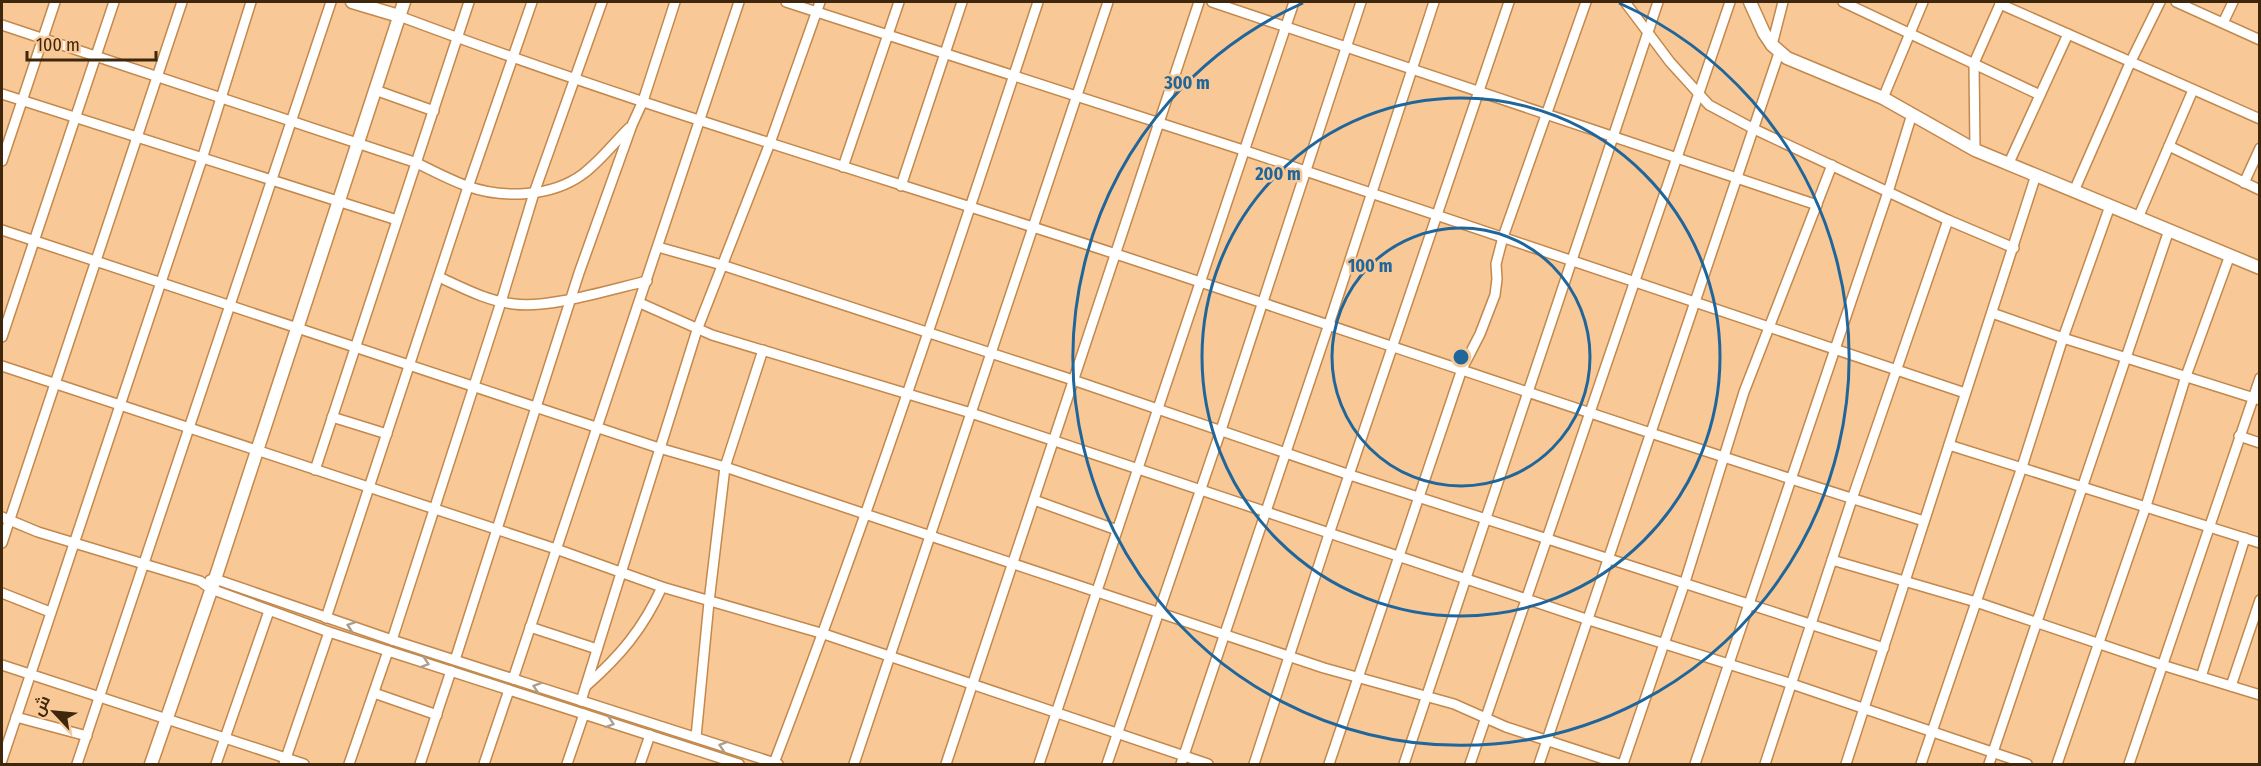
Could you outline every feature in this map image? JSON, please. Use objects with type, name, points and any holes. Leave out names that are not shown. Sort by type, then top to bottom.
[{"type":"street","points":[[2,161],[55,2]]},
{"type":"street","points":[[2,336],[114,2]]},
{"type":"street","points":[[2,543],[5,518],[56,382],[182,2]]},
{"type":"street","points":[[2,760],[202,159],[250,2]]},
{"type":"street","points":[[77,765],[331,2]]},
{"type":"street","points":[[352,2],[399,16],[643,101],[1117,254],[1392,347],[1924,521]]},
{"type":"street","points":[[151,765],[213,584],[404,2]]},
{"type":"street","points":[[315,471],[470,2]]},
{"type":"street","points":[[326,618],[468,187],[532,2]]},
{"type":"street","points":[[392,640],[534,193],[602,2]]},
{"type":"street","points":[[455,660],[571,298],[632,125],[643,101],[675,2]]},
{"type":"street","points":[[513,679],[739,2]]},
{"type":"street","points":[[786,2],[1243,150],[1965,393]]},
{"type":"street","points":[[581,701],[697,330],[770,142],[820,2]]},
{"type":"street","points":[[843,167],[899,2]]},
{"type":"street","points":[[901,186],[962,2]]},
{"type":"street","points":[[5,518],[74,543],[326,618],[776,764],[909,393],[1038,2]]},
{"type":"street","points":[[854,765],[1108,2]]},
{"type":"street","points":[[946,765],[1199,2]]},
{"type":"street","points":[[1212,2],[1677,156],[1816,205]]},
{"type":"street","points":[[1039,765],[1098,591],[1136,468],[1294,2]]},
{"type":"street","points":[[1107,765],[1221,430],[1361,2]]},
{"type":"street","points":[[1182,760],[1329,324],[1434,2]]},
{"type":"street","points":[[1254,765],[1329,534],[1509,2]]},
{"type":"street","points":[[1329,765],[1462,369],[1480,334],[1495,295],[1496,264],[1503,237],[1586,2]]},
{"type":"street","points":[[1625,2],[1670,62],[1710,105],[1754,129],[2013,248]]},
{"type":"street","points":[[1404,765],[1658,2]]},
{"type":"street","points":[[1470,765],[1730,2]]},
{"type":"street","points":[[1750,2],[1775,49],[1802,65],[1883,98],[1975,150],[2008,165],[2259,268]]},
{"type":"street","points":[[1539,765],[1754,129],[1775,49],[1783,2]]},
{"type":"street","points":[[1883,98],[1923,2]]},
{"type":"street","points":[[2074,191],[2130,63],[2160,2]]},
{"type":"street","points":[[2176,2],[2259,40]]},
{"type":"street","points":[[2223,23],[2233,2]]},
{"type":"street","points":[[1849,3],[2040,95]]},
{"type":"street","points":[[1975,150],[1974,63],[2001,3],[2130,63],[2259,119]]},
{"type":"street","points":[[2,25],[417,163],[468,187],[506,194],[534,193],[558,187],[584,173],[632,125]]},
{"type":"street","points":[[2008,165],[2068,34]]},
{"type":"street","points":[[375,90],[434,111]]},
{"type":"street","points":[[2138,218],[2193,90]]},
{"type":"street","points":[[2,94],[397,220]]},
{"type":"street","points":[[1695,765],[1888,192],[1912,114]]},
{"type":"street","points":[[2169,146],[2259,190]]},
{"type":"street","points":[[2244,183],[2259,148]]},
{"type":"street","points":[[2,230],[660,448],[725,467],[865,516],[1098,591],[1289,656],[1470,710],[1547,742],[1621,765],[1685,582],[1744,392],[1832,165]]},
{"type":"street","points":[[1846,765],[2036,175]]},
{"type":"street","points":[[1921,765],[2022,467],[2063,338],[2110,206]]},
{"type":"street","points":[[1765,765],[1852,499],[1948,220]]},
{"type":"street","points":[[1989,765],[2169,230]]},
{"type":"street","points":[[658,247],[722,265],[1157,408],[1350,475],[1884,648]]},
{"type":"street","points":[[2057,765],[2146,506],[2186,376],[2230,255]]},
{"type":"street","points":[[439,277],[501,302],[528,305],[647,281]]},
{"type":"street","points":[[640,303],[697,330],[971,413],[1589,620],[1792,684],[2027,765]]},
{"type":"street","points":[[1992,313],[2256,399]]},
{"type":"street","points":[[696,737],[725,467],[763,350]]},
{"type":"street","points":[[2,366],[56,382],[315,471],[434,508],[662,587],[824,633],[1057,712],[1182,760],[1208,765]]},
{"type":"street","points":[[2129,765],[2239,436],[2256,399],[2259,378]]},
{"type":"street","points":[[332,417],[387,434]]},
{"type":"street","points":[[2239,436],[2259,443]]},
{"type":"street","points":[[1949,445],[2259,543]]},
{"type":"street","points":[[1034,500],[1117,530]]},
{"type":"street","points":[[2201,677],[2245,538]]},
{"type":"street","points":[[1832,560],[2037,621],[2162,665],[2259,695]]},
{"type":"street","points":[[213,584],[269,611],[329,632],[650,735],[710,760],[739,765]]},
{"type":"street","points":[[586,686],[612,663],[638,633],[650,614],[662,587]]},
{"type":"street","points":[[2,593],[50,612]]},
{"type":"street","points":[[2231,686],[2259,600]]},
{"type":"street","points":[[216,765],[269,611]]},
{"type":"street","points":[[530,627],[597,649]]},
{"type":"street","points":[[285,762],[329,632]]},
{"type":"street","points":[[349,765],[388,651]]},
{"type":"street","points":[[2,665],[225,739],[285,762],[304,765]]},
{"type":"street","points":[[420,765],[451,671]]},
{"type":"street","points":[[484,765],[509,690]]},
{"type":"street","points":[[374,693],[437,715]]},
{"type":"street","points":[[567,765],[584,714]]},
{"type":"street","points":[[16,717],[87,736]]},
{"type":"street","points":[[640,765],[650,735]]}]
